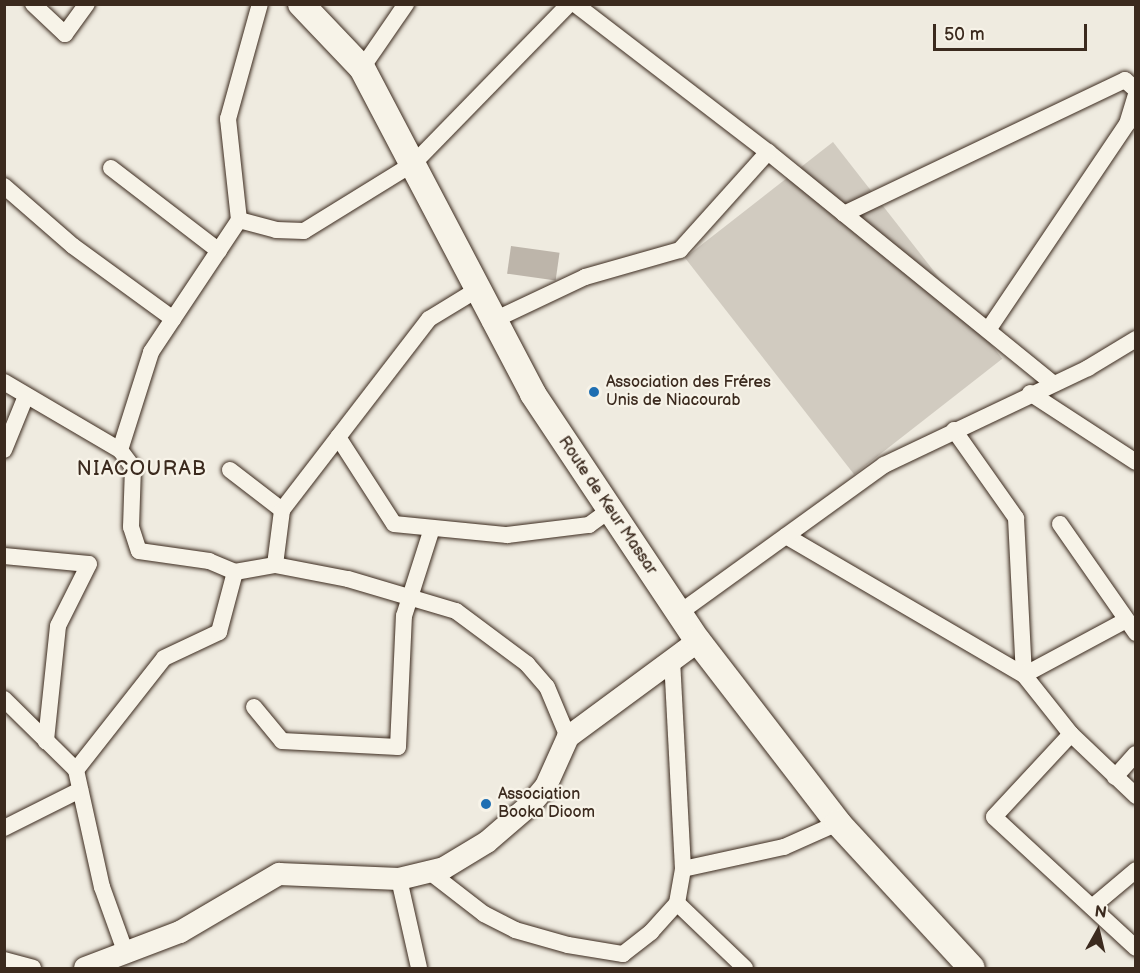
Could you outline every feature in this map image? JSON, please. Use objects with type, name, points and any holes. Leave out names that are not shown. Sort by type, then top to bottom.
[{"type":"main road","name":"Route de Keur Massar","points":[[301,4],[362,68],[414,163],[490,322],[610,510],[698,641],[838,823],[972,969]]},
{"type":"street","points":[[33,4],[65,34],[87,4]]},
{"type":"street","points":[[120,450],[151,352],[239,220],[228,119],[260,4]]},
{"type":"street","points":[[362,68],[397,12],[406,4]]},
{"type":"street","points":[[239,220],[276,230],[304,231],[414,163],[569,4]]},
{"type":"street","points":[[575,4],[768,152],[1052,383]]},
{"type":"street","points":[[844,214],[1125,80],[1135,88],[1127,124],[988,330]]},
{"type":"street","points":[[490,322],[585,277],[680,250],[768,152]]},
{"type":"street","points":[[111,168],[219,251]]},
{"type":"street","points":[[4,186],[73,246],[173,320]]},
{"type":"street","points":[[275,565],[282,510],[429,319],[475,291]]},
{"type":"street","points":[[679,613],[884,465],[1136,339]]},
{"type":"street","points":[[4,382],[120,450],[134,467],[131,527],[139,551],[208,561],[235,572],[275,565],[410,596],[456,611],[527,664],[547,687],[568,737]]},
{"type":"street","points":[[1030,393],[1136,462]]},
{"type":"street","points":[[4,450],[26,396]]},
{"type":"street","points":[[954,430],[1016,518],[1024,675]]},
{"type":"street","points":[[338,437],[394,524],[507,535],[589,525],[610,510]]},
{"type":"street","points":[[230,470],[282,510]]},
{"type":"street","points":[[1024,675],[1132,627],[1060,524]]},
{"type":"street","points":[[254,707],[282,741],[398,747],[401,642],[410,596],[432,528]]},
{"type":"street","points":[[786,536],[1024,675],[1071,734],[1136,796]]},
{"type":"street","points":[[4,556],[89,564],[58,626],[46,741]]},
{"type":"street","points":[[76,770],[164,658],[219,632],[235,572]]},
{"type":"street","points":[[4,699],[76,770],[102,886],[106,962],[229,908],[279,874],[399,879],[431,873],[487,842],[531,804],[546,786],[568,737],[698,641]]},
{"type":"street","points":[[431,873],[484,914],[515,930],[625,961],[677,903],[683,869],[672,662]]},
{"type":"street","points":[[1071,734],[994,817],[1136,948]]},
{"type":"street","points":[[1116,777],[1136,754]]},
{"type":"street","points":[[4,828],[80,790]]},
{"type":"street","points":[[683,869],[784,847],[838,823]]},
{"type":"street","points":[[1092,907],[1136,870]]},
{"type":"street","points":[[399,879],[418,969]]},
{"type":"street","points":[[677,903],[745,969]]},
{"type":"street","points":[[4,960],[33,969]]},
{"type":"shaded area","points":[[833,142],[1002,359],[854,474],[685,258]]},
{"type":"building","points":[[511,246],[560,253],[556,281],[507,274]]},
{"type":"place","name":"Association des Fréres Unis de Niacourab","points":[[594,392]]},
{"type":"place","name":"Association Booka Dioom","points":[[486,804]]},
{"type":"district","name":"NIACOURAB","points":[[142,469]]}]
